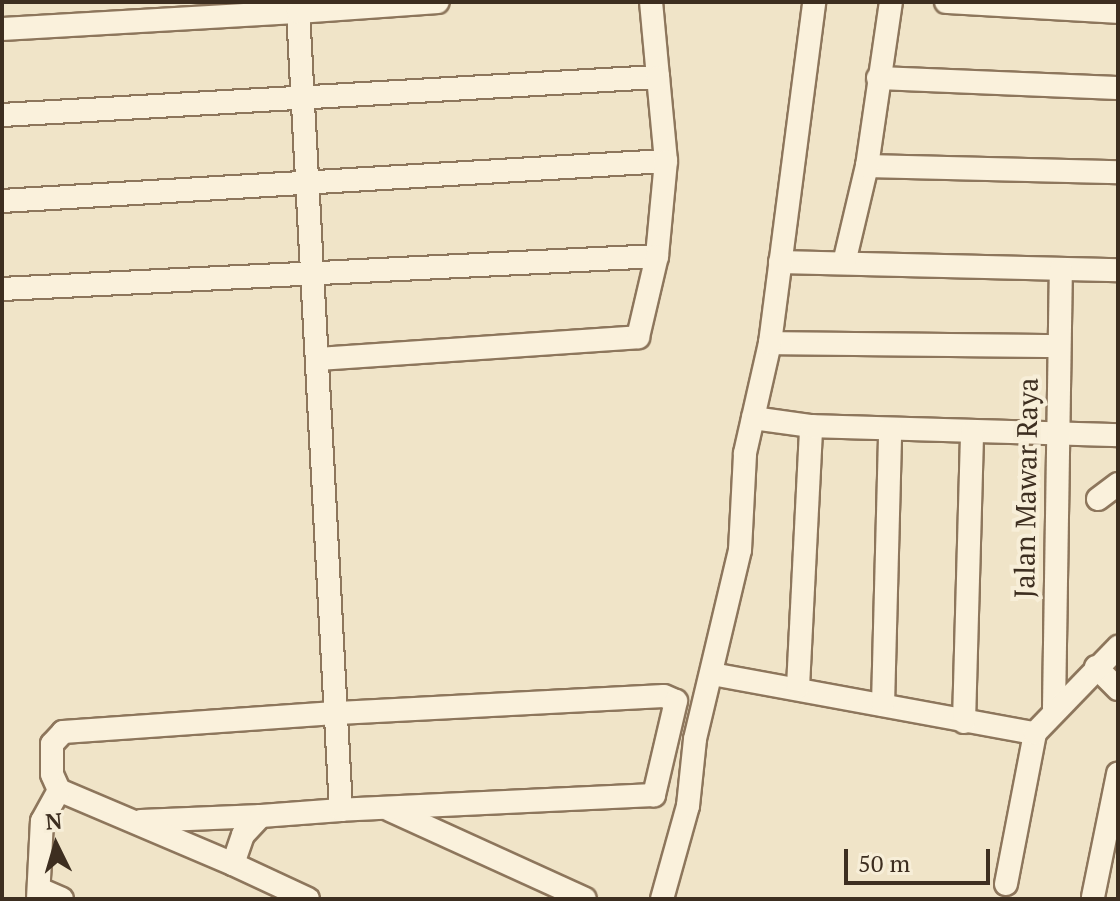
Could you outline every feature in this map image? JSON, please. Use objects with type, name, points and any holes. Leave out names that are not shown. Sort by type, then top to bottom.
[{"type":"street","points":[[2,29],[438,2]]},
{"type":"street","points":[[318,359],[638,337],[657,256],[666,161],[651,2]]},
{"type":"street","points":[[662,899],[688,806],[693,748],[740,550],[745,453],[770,343],[814,2]]},
{"type":"street","points":[[844,263],[867,166],[891,2]]},
{"type":"street","points":[[946,2],[1118,12]]},
{"type":"street","points":[[298,12],[316,273],[341,810]]},
{"type":"street","points":[[2,115],[658,77]]},
{"type":"street","points":[[878,78],[1118,88]]},
{"type":"street","points":[[2,201],[309,186],[666,161]]},
{"type":"street","points":[[867,166],[1118,172]]},
{"type":"street","points":[[2,289],[657,256]]},
{"type":"street","points":[[780,262],[1118,270]]},
{"type":"street","name":"Jalan Mawar Raya","points":[[1054,708],[1061,269]]},
{"type":"street","points":[[770,343],[1058,346]]},
{"type":"street","points":[[753,418],[811,426],[1118,435]]},
{"type":"street","points":[[798,687],[811,426]]},
{"type":"street","points":[[883,705],[890,429]]},
{"type":"street","points":[[964,722],[972,432]]},
{"type":"street","points":[[1098,499],[1118,484]]},
{"type":"street","points":[[1006,884],[1035,733],[1054,708],[1118,647]]},
{"type":"street","points":[[1096,667],[1118,689]]},
{"type":"street","points":[[712,674],[798,687],[964,722],[1035,733]]},
{"type":"street","points":[[62,899],[39,894],[42,821],[59,790],[50,756],[63,732],[338,713],[664,696],[676,701],[654,795],[132,822]]},
{"type":"street","points":[[1093,897],[1118,774]]},
{"type":"street","points":[[59,790],[308,899]]},
{"type":"street","points":[[386,808],[585,899]]},
{"type":"street","points":[[233,864],[243,835],[261,816]]}]
